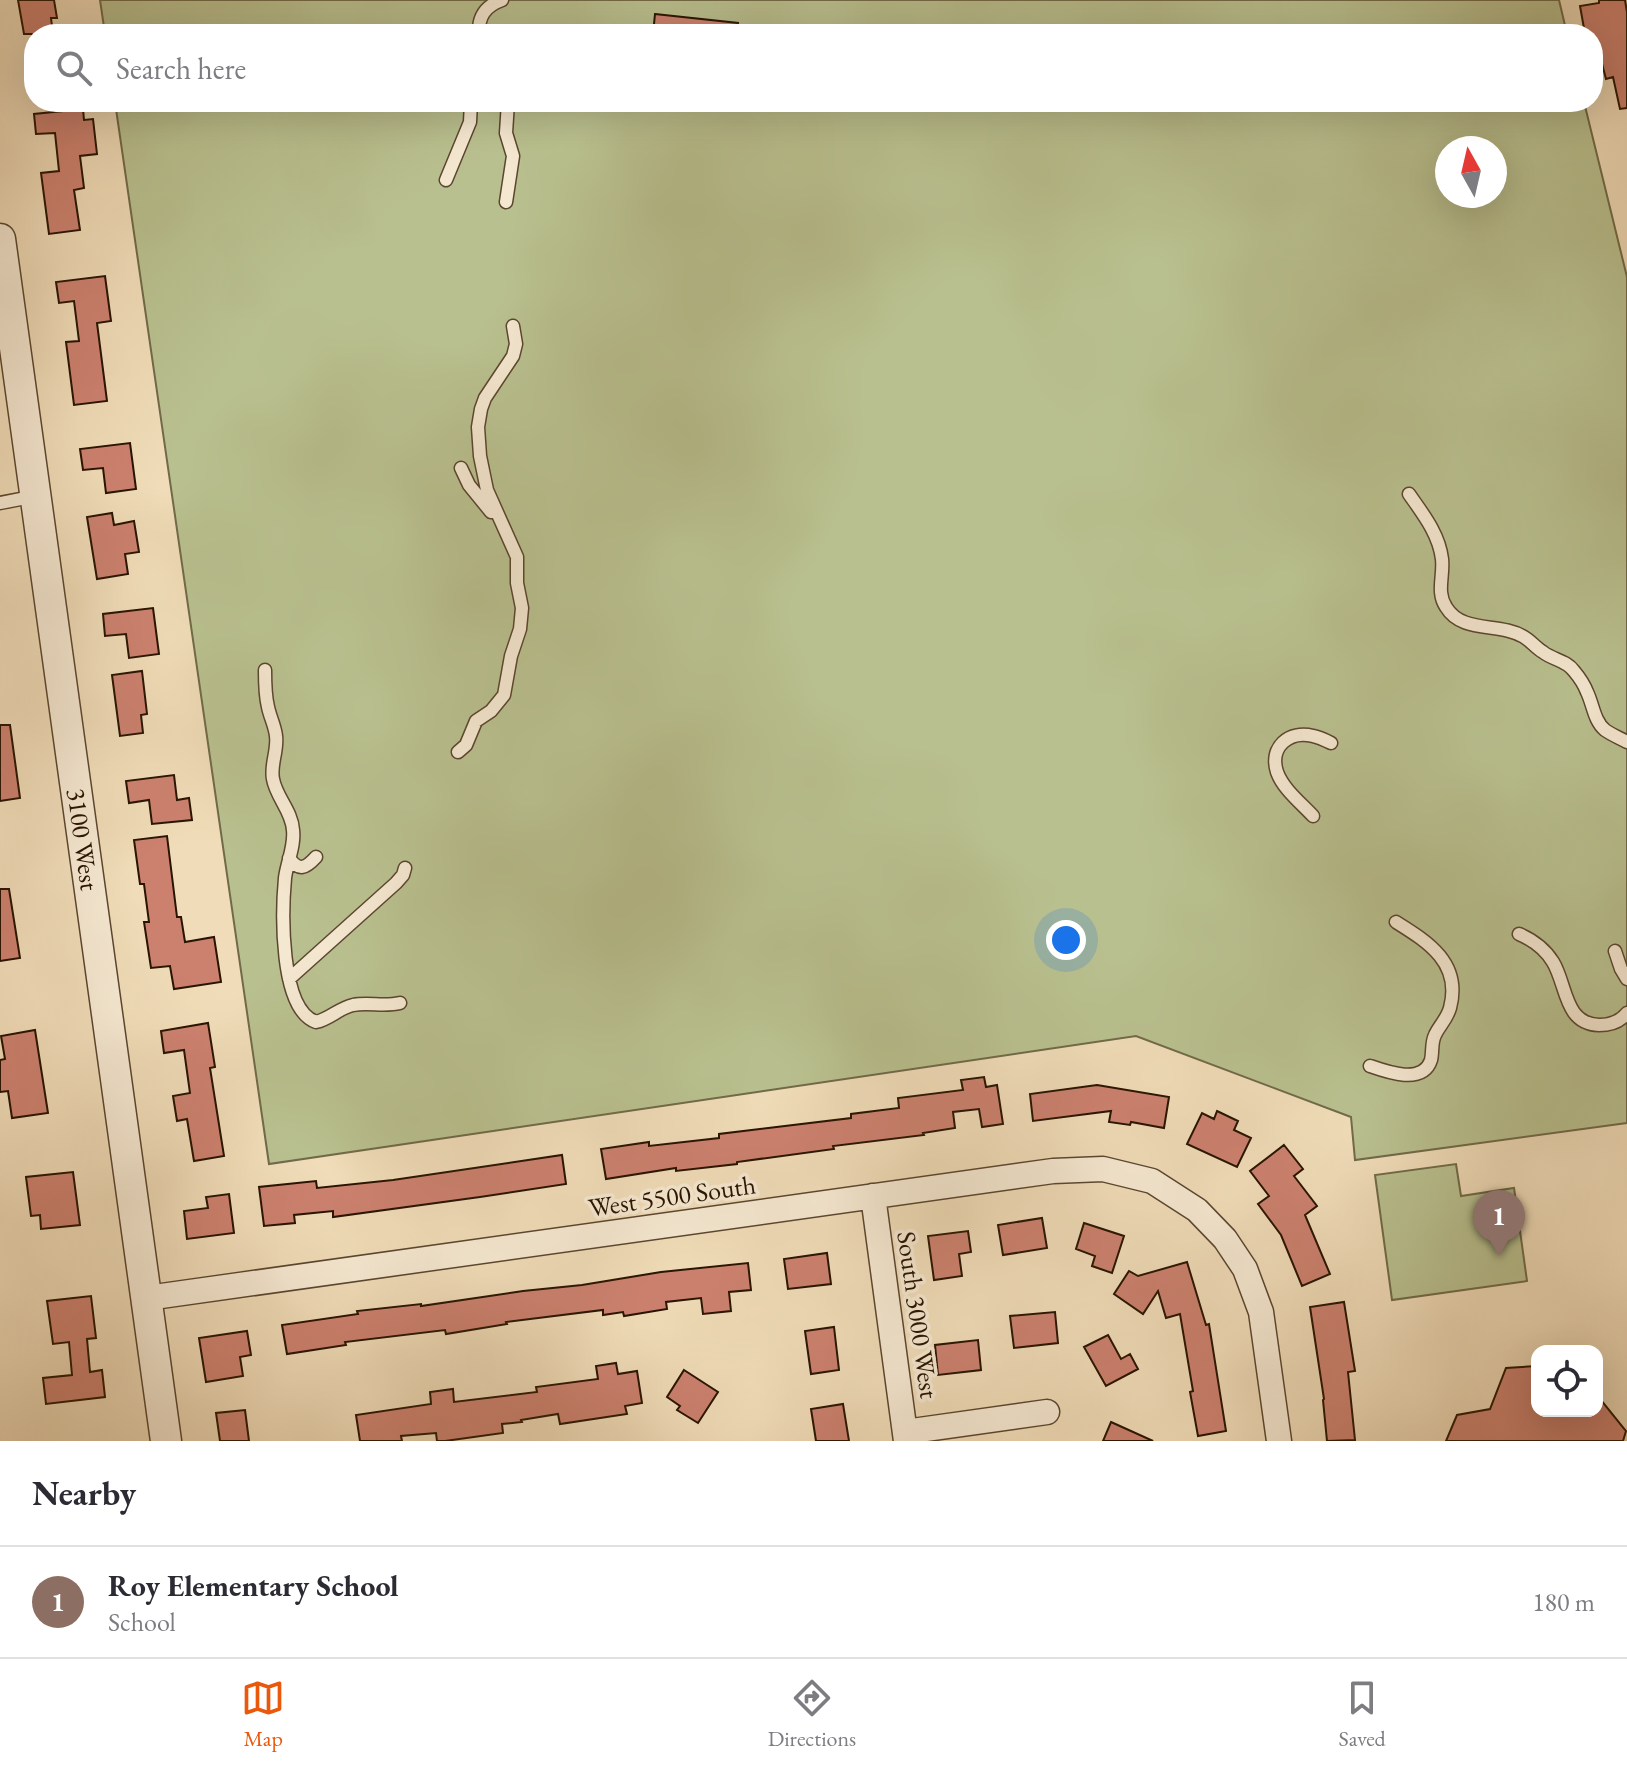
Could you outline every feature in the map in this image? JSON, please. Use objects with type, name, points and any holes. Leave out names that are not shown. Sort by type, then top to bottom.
[{"type":"street","name":"3100 West","points":[[0,239],[14,371],[36,496],[166,1441]]},
{"type":"street","name":"West 5500 South","points":[[147,1298],[1053,1171],[1103,1169],[1152,1181],[1197,1210],[1225,1239],[1245,1269],[1261,1312],[1279,1441]]},
{"type":"street","name":"South 3000 West","points":[[873,1196],[906,1436]]},
{"type":"street","points":[[906,1436],[1047,1412]]},
{"type":"lane","points":[[480,24],[488,4],[502,0]]},
{"type":"lane","points":[[446,180],[470,122],[470,112]]},
{"type":"lane","points":[[506,202],[513,156],[506,133],[507,112]]},
{"type":"lane","points":[[458,752],[466,745],[476,721],[501,701],[520,629],[522,608],[517,583],[517,557],[492,506],[478,441],[481,409],[513,356],[516,344],[513,326]]},
{"type":"lane","points":[[461,468],[471,487],[501,524]]},
{"type":"lane","points":[[471,487],[480,490],[485,481]]},
{"type":"lane","points":[[1409,494],[1425,516],[1440,546],[1443,571],[1440,592],[1451,614],[1476,626],[1513,632],[1572,667],[1587,692],[1600,724],[1627,742]]},
{"type":"lane","points":[[0,503],[36,496]]},
{"type":"lane","points":[[265,670],[267,703],[277,741],[272,776],[293,828],[285,876],[283,946],[289,979],[304,1015],[316,1022],[354,1005],[400,1003]]},
{"type":"lane","points":[[1313,816],[1283,784],[1277,773],[1276,753],[1278,747],[1295,736],[1312,735],[1331,743]]},
{"type":"lane","points":[[289,858],[300,867],[316,857]]},
{"type":"lane","points":[[289,979],[396,883],[405,868]]},
{"type":"lane","points":[[1370,1066],[1398,1074],[1422,1071],[1429,1064],[1434,1038],[1450,1008],[1452,992],[1446,963],[1432,945],[1396,922]]},
{"type":"lane","points":[[1519,934],[1545,952],[1558,972],[1568,1005],[1583,1020],[1591,1024],[1614,1023],[1627,1013]]},
{"type":"lane","points":[[1615,951],[1627,979]]},
{"type":"green space","points":[[100,0],[1559,0],[1565,24],[104,24]]},
{"type":"green space","points":[[116,112],[1586,112],[1627,277],[1627,1123],[1355,1160],[1351,1117],[1136,1036],[269,1164]]},
{"type":"green space","points":[[1456,1164],[1461,1196],[1514,1188],[1527,1281],[1392,1300],[1375,1175]]},
{"type":"building","points":[[18,0],[54,0],[57,18],[51,18],[52,24],[24,24],[24,34]]},
{"type":"building","points":[[1599,0],[1625,0],[1627,108],[1620,109],[1613,77],[1606,79],[1603,24],[1583,24],[1580,6],[1599,3]]},
{"type":"building","points":[[655,14],[738,23],[738,24],[654,24]]},
{"type":"building","points":[[83,112],[84,120],[93,119],[97,154],[80,156],[84,188],[74,190],[80,230],[49,234],[41,173],[59,171],[55,133],[36,134],[34,114]]},
{"type":"building","points":[[105,276],[111,321],[97,323],[107,401],[74,405],[66,342],[79,341],[74,301],[59,303],[56,282]]},
{"type":"building","points":[[130,443],[136,489],[106,493],[103,468],[83,470],[80,449]]},
{"type":"building","points":[[112,513],[114,525],[134,521],[139,552],[125,554],[128,574],[97,579],[87,517]]},
{"type":"building","points":[[153,608],[159,654],[129,658],[126,634],[105,636],[103,614]]},
{"type":"building","points":[[142,671],[147,714],[141,715],[143,733],[120,736],[112,675]]},
{"type":"building","points":[[0,725],[10,725],[20,798],[0,801]]},
{"type":"building","points":[[174,775],[177,800],[189,798],[192,820],[152,824],[149,800],[129,803],[126,781]]},
{"type":"building","points":[[167,836],[177,917],[181,917],[185,942],[214,937],[221,982],[174,989],[170,966],[151,968],[144,922],[149,922],[144,884],[140,884],[134,840]]},
{"type":"building","points":[[0,889],[9,889],[20,958],[0,961]]},
{"type":"building","points":[[208,1023],[215,1067],[210,1068],[224,1156],[194,1161],[187,1119],[177,1121],[173,1096],[190,1093],[184,1050],[164,1053],[161,1031]]},
{"type":"building","points":[[35,1030],[48,1113],[12,1118],[8,1091],[0,1092],[0,1060],[5,1059],[1,1036]]},
{"type":"building","points":[[984,1077],[986,1087],[997,1085],[1003,1124],[982,1127],[979,1109],[953,1112],[955,1128],[924,1135],[833,1146],[834,1149],[737,1164],[676,1171],[676,1168],[606,1179],[601,1149],[649,1142],[649,1146],[719,1138],[719,1134],[851,1118],[851,1114],[899,1108],[898,1098],[963,1090],[961,1080]]},
{"type":"building","points":[[1097,1085],[1169,1097],[1164,1128],[1109,1122],[1111,1111],[1033,1121],[1030,1094]]},
{"type":"building","points":[[1217,1111],[1238,1121],[1234,1130],[1251,1138],[1237,1167],[1187,1144],[1202,1113],[1214,1119]]},
{"type":"building","points":[[1284,1145],[1303,1169],[1294,1176],[1317,1206],[1305,1215],[1330,1274],[1302,1286],[1281,1235],[1258,1204],[1269,1196],[1250,1171]]},
{"type":"building","points":[[562,1155],[566,1184],[333,1217],[333,1211],[294,1215],[295,1223],[264,1226],[259,1187],[316,1181],[317,1188],[393,1180]]},
{"type":"building","points":[[73,1172],[80,1225],[41,1229],[40,1215],[31,1216],[26,1177]]},
{"type":"building","points":[[229,1194],[234,1233],[187,1239],[184,1211],[208,1208],[206,1197]]},
{"type":"building","points":[[1042,1218],[1047,1248],[1003,1255],[998,1225]]},
{"type":"building","points":[[1084,1223],[1124,1236],[1112,1273],[1092,1266],[1095,1256],[1076,1249]]},
{"type":"building","points":[[968,1231],[971,1252],[959,1254],[962,1276],[934,1280],[928,1236]]},
{"type":"building","points":[[827,1253],[831,1284],[788,1289],[784,1259]]},
{"type":"building","points":[[1187,1262],[1206,1325],[1209,1324],[1226,1431],[1198,1436],[1180,1314],[1166,1318],[1158,1291],[1143,1314],[1114,1294],[1129,1271],[1138,1276]]},
{"type":"building","points":[[748,1263],[751,1290],[729,1292],[731,1311],[703,1314],[701,1298],[666,1302],[667,1309],[624,1316],[623,1312],[603,1315],[603,1310],[506,1322],[446,1334],[445,1330],[345,1342],[346,1345],[287,1354],[282,1325],[358,1314],[357,1311],[421,1306],[661,1272]]},
{"type":"building","points":[[91,1296],[96,1338],[87,1339],[90,1372],[102,1370],[105,1397],[46,1404],[43,1378],[72,1375],[69,1342],[53,1344],[47,1301]]},
{"type":"building","points":[[1344,1302],[1355,1371],[1348,1372],[1355,1440],[1327,1441],[1310,1307]]},
{"type":"building","points":[[1055,1312],[1058,1343],[1014,1348],[1010,1316]]},
{"type":"building","points":[[834,1327],[839,1370],[811,1374],[805,1331]]},
{"type":"building","points":[[247,1331],[251,1355],[240,1357],[243,1376],[206,1382],[199,1338]]},
{"type":"building","points":[[1108,1335],[1121,1359],[1130,1354],[1138,1369],[1106,1386],[1084,1347]]},
{"type":"building","points":[[978,1340],[981,1370],[938,1375],[935,1345]]},
{"type":"building","points":[[616,1363],[618,1374],[637,1371],[642,1403],[625,1406],[627,1414],[560,1424],[558,1414],[502,1424],[503,1433],[445,1441],[437,1441],[436,1433],[401,1436],[402,1441],[360,1441],[356,1415],[431,1404],[430,1392],[453,1389],[454,1402],[537,1392],[536,1387],[598,1379],[596,1366]]},
{"type":"building","points":[[1531,1366],[1531,1417],[1603,1417],[1603,1402],[1626,1431],[1623,1441],[1446,1441],[1457,1415],[1490,1409],[1506,1368]]},
{"type":"building","points":[[684,1370],[718,1392],[698,1423],[677,1410],[680,1406],[667,1397]]},
{"type":"building","points":[[843,1404],[849,1441],[816,1441],[811,1409]]},
{"type":"building","points":[[245,1410],[249,1441],[220,1441],[216,1413]]},
{"type":"building","points":[[1111,1422],[1153,1441],[1103,1441]]},
{"type":"place","name":"Roy Elementary School","points":[[1499,1256]]}]
